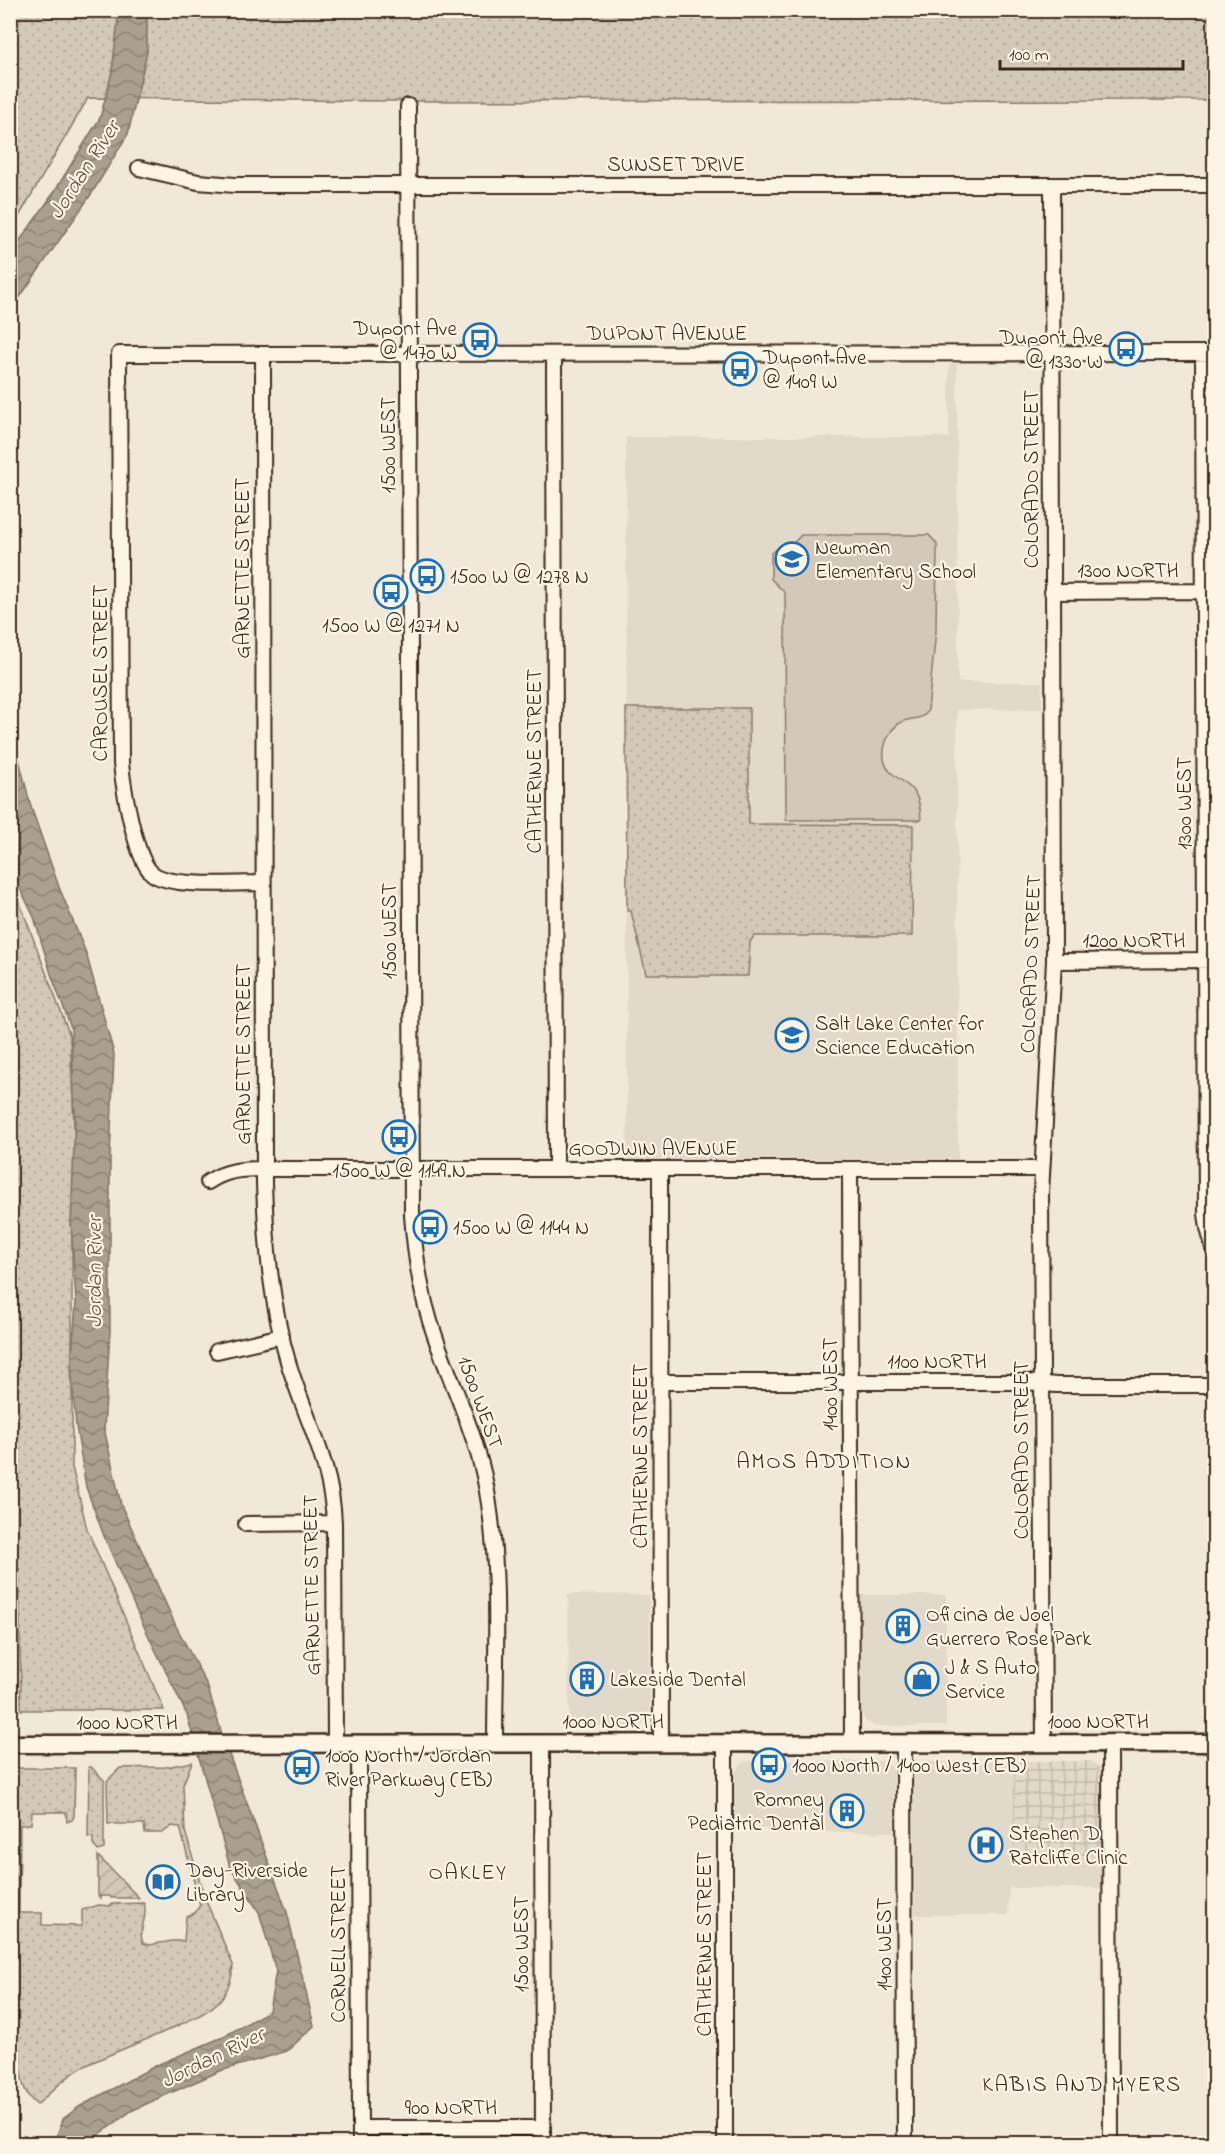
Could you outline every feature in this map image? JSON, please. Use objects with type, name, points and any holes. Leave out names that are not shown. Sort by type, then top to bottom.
[{"type":"street","name":"1500 WEST","points":[[408,106],[411,1169],[414,1247],[422,1289],[436,1340],[472,1432],[489,1504],[495,1569],[495,1744]]},
{"type":"street","name":"SUNSET DRIVE","points":[[139,168],[216,185],[1215,185]]},
{"type":"street","name":"COLORADO STREET","points":[[1044,1744],[1042,1169],[1054,961],[1052,185]]},
{"type":"street","name":"DUPONT AVENUE","points":[[119,354],[1209,353]]},
{"type":"street","name":"1300 WEST","points":[[1209,353],[1204,591],[1210,960],[1206,1214],[1209,1236],[1215,1251]]},
{"type":"street","name":"CAROUSEL STREET","points":[[119,354],[121,763],[131,820],[145,864],[154,875],[162,879],[179,882],[263,883]]},
{"type":"street","name":"GARNETTE STREET","points":[[263,354],[264,1169],[269,1271],[282,1336],[296,1386],[328,1471],[331,1489],[334,1523],[334,1744]]},
{"type":"street","name":"CATHERINE STREET","points":[[554,354],[556,1169]]},
{"type":"street","name":"1300 NORTH","points":[[1052,592],[1204,591]]},
{"type":"street","name":"1200 NORTH","points":[[1054,961],[1210,960]]},
{"type":"street","name":"GOODWIN AVENUE","points":[[208,1182],[233,1170],[264,1169],[1042,1169]]},
{"type":"street","name":"CATHERINE STREET","points":[[660,1169],[661,1744]]},
{"type":"street","name":"1400 WEST","points":[[850,1169],[852,1743]]},
{"type":"street","points":[[217,1351],[282,1336]]},
{"type":"street","name":"1100 NORTH","points":[[660,1382],[1215,1385]]},
{"type":"street","points":[[246,1524],[334,1523]]},
{"type":"street","points":[[1110,1743],[1111,2144]]},
{"type":"street","name":"1000 NORTH","points":[[10,1744],[1215,1743]]},
{"type":"street","name":"CORNELL STREET","points":[[359,1744],[360,2144]]},
{"type":"street","name":"1500 WEST","points":[[542,1744],[543,2144]]},
{"type":"street","name":"CATHERINE STREET","points":[[725,1744],[725,2144]]},
{"type":"street","name":"1400 WEST","points":[[904,1744],[905,2144]]},
{"type":"street","name":"900 NORTH","points":[[360,2128],[543,2128]]},
{"type":"shaded area","points":[[10,11],[1214,11],[1214,100],[386,101],[88,98],[11,230]]},
{"type":"shaded area","points":[[949,364],[957,364],[958,682],[1042,682],[1042,709],[957,710],[958,1159],[627,1159],[626,437],[949,437]]},
{"type":"shaded area","points":[[801,535],[929,535],[937,544],[936,630],[928,710],[923,716],[904,721],[894,728],[884,748],[885,763],[888,769],[918,798],[921,820],[786,820],[785,593],[771,579],[771,553],[776,549],[789,548]]},
{"type":"shaded area","points":[[626,708],[749,708],[749,824],[913,825],[912,936],[754,936],[750,942],[748,976],[646,974],[631,911],[627,911]]},
{"type":"shaded area","points":[[10,877],[70,1036],[75,1148],[72,1221],[72,1467],[87,1529],[164,1710],[21,1710],[19,1569],[10,1569]]},
{"type":"shaded area","points":[[568,1594],[649,1595],[650,1712],[644,1723],[635,1726],[569,1726]]},
{"type":"shaded area","points":[[861,1595],[946,1595],[946,1726],[875,1726],[865,1721],[861,1712]]},
{"type":"shaded area","points":[[748,1761],[880,1761],[887,1763],[894,1770],[894,1832],[818,1832],[818,1828],[734,1829],[735,1772],[742,1763]]},
{"type":"shaded area","points":[[1014,1761],[1014,1860],[1102,1859],[1102,1888],[1009,1888],[1008,1915],[915,1915],[914,1777],[917,1768],[925,1762]]},
{"type":"shaded area","points":[[1014,1761],[1090,1761],[1099,1767],[1102,1778],[1102,1859],[1014,1860]]},
{"type":"shaded area","points":[[192,1762],[183,1785],[185,1831],[204,1896],[233,1965],[229,1986],[221,1999],[205,2012],[80,2069],[37,2105],[25,2089],[19,2052],[11,2028],[11,1768],[75,1768],[72,1820],[67,1822],[66,1812],[32,1812],[31,1824],[20,1825],[19,1913],[42,1913],[42,1925],[82,1926],[82,1910],[99,1905],[144,1903],[142,1938],[143,1943],[149,1945],[184,1941],[186,1916],[195,1913],[200,1905],[180,1827],[172,1826],[162,1833],[145,1833],[144,1824],[108,1824],[107,1781],[120,1768],[166,1767]]},
{"type":"shaded area","points":[[89,1767],[104,1780],[104,1849],[98,1851],[93,1845],[93,1837],[88,1837]]},
{"type":"shaded area","points":[[98,1856],[139,1898],[100,1896],[100,1898],[98,1896]]},
{"type":"water","name":"Jordan River","points":[[119,11],[147,11],[147,52],[128,134],[92,193],[11,310],[11,253],[53,194],[100,118],[112,72]]},
{"type":"water","name":"Jordan River","points":[[10,493],[13,547],[11,728],[31,807],[59,887],[86,953],[114,1054],[110,1158],[110,1332],[104,1428],[121,1505],[176,1626],[207,1685],[223,1738],[287,1912],[314,2026],[287,2051],[220,2071],[131,2111],[92,2140],[92,2144],[54,2143],[63,2119],[79,2107],[157,2065],[223,2037],[269,2011],[276,1971],[259,1912],[230,1867],[187,1715],[136,1610],[86,1487],[76,1426],[71,1368],[76,1302],[71,1224],[75,1118],[71,1028],[51,974],[34,917],[11,870]]},
{"type":"place","name":"Dupont Ave @ 1470 W","points":[[480,340]]},
{"type":"place","name":"Dupont Ave @ 1330 W","points":[[1126,349]]},
{"type":"place","name":"Dupont Ave @ 1409 W","points":[[740,369]]},
{"type":"place","name":"Newman Elementary School","points":[[792,559]]},
{"type":"place","name":"1500 W @ 1278 N","points":[[427,576]]},
{"type":"place","name":"1500 W @ 1271 N","points":[[391,592]]},
{"type":"place","name":"Salt Lake Center for Science Education","points":[[792,1035]]},
{"type":"place","name":"1500 W @ 1149 N","points":[[399,1137]]},
{"type":"place","name":"1500 W @ 1144 N","points":[[430,1227]]},
{"type":"place","name":"Oficina de Joel Guerrero Rose Park","points":[[903,1626]]},
{"type":"place","name":"Lakeside Dental","points":[[587,1679]]},
{"type":"place","name":"J & S Auto Service","points":[[922,1679]]},
{"type":"place","name":"1000 North / 1400 West (EB)","points":[[769,1765]]},
{"type":"place","name":"1000 North / Jordan River Parkway (EB)","points":[[302,1767]]},
{"type":"place","name":"Romney Pediatric Dental","points":[[847,1811]]},
{"type":"place","name":"Stephen D Ratcliffe Clinic","points":[[986,1845]]},
{"type":"place","name":"Day-Riverside Library","points":[[163,1882]]},
{"type":"district","name":"AMOS ADDITION","points":[[824,1460]]},
{"type":"district","name":"OAKLEY","points":[[468,1871]]},
{"type":"district","name":"KABIS AND MYERS","points":[[1082,2083]]}]
